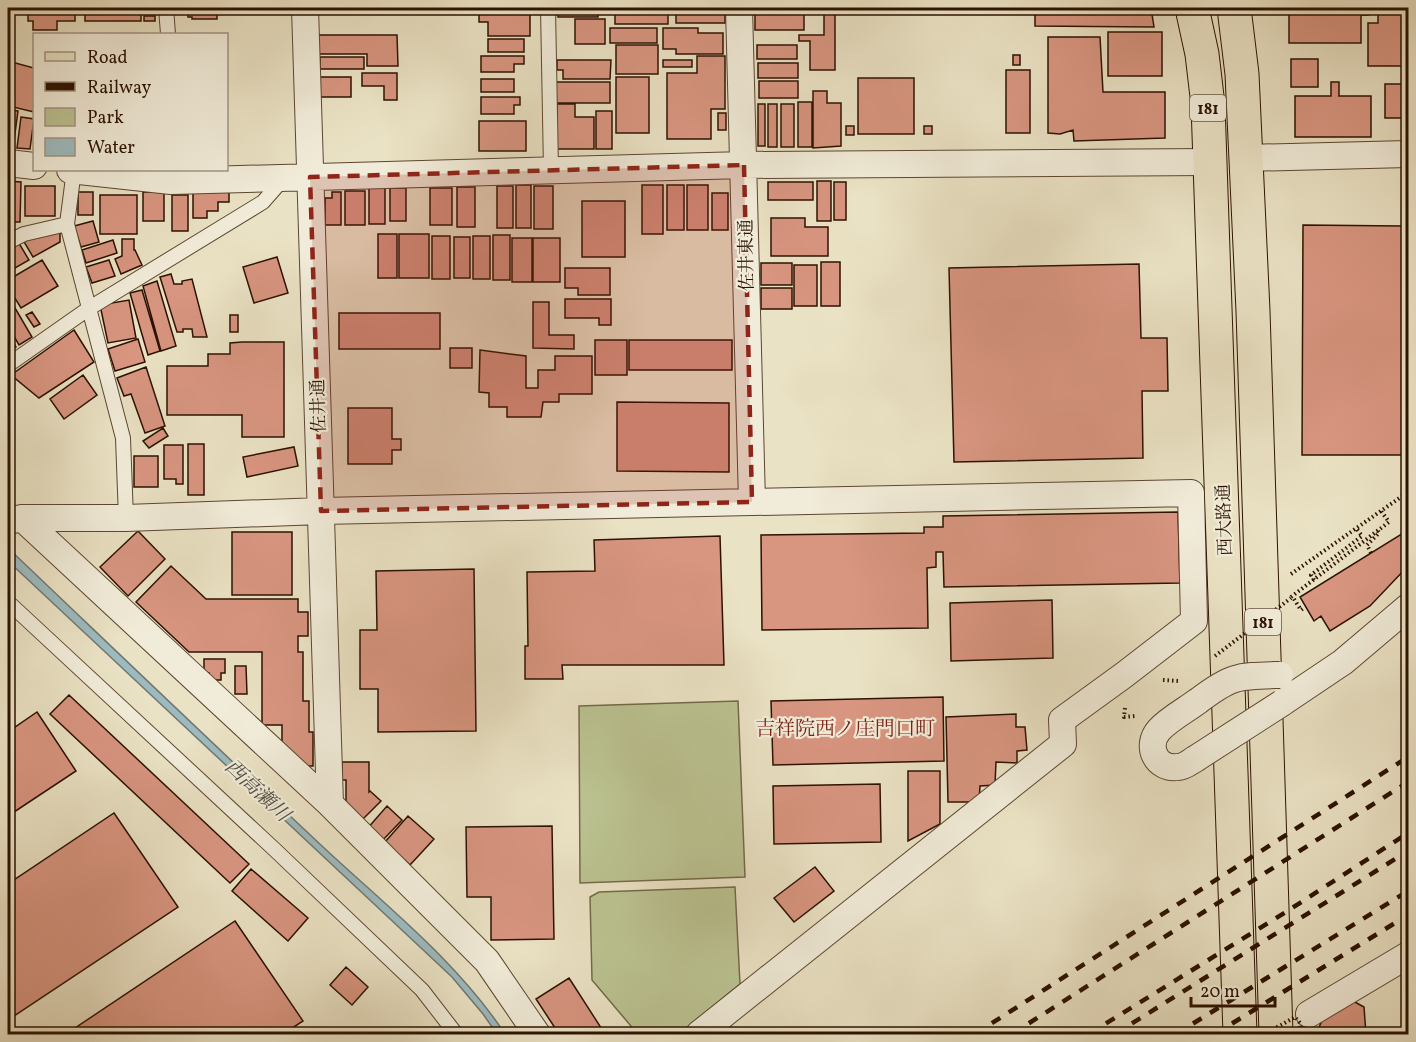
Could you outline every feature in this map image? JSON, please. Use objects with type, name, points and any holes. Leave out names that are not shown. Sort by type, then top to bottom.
[{"type":"main road","name":"西大路通","points":[[1192,8],[1204,64],[1208,105],[1240,1035]]},
{"type":"main road","name":"西大路通","points":[[1234,8],[1242,74],[1253,311],[1276,1035]]},
{"type":"street","name":"佐井通","points":[[305,8],[330,804]]},
{"type":"street","name":"佐井東通","points":[[739,8],[752,502]]},
{"type":"street","points":[[1246,158],[1408,154]]},
{"type":"street","points":[[92,171],[284,178],[744,165],[1210,162]]},
{"type":"street","points":[[8,163],[33,166]]},
{"type":"street","points":[[12,514],[126,518],[321,511],[1191,493],[1194,621],[1062,720],[1063,744],[699,1035]]},
{"type":"street","points":[[12,514],[330,804],[487,962],[537,1035]]},
{"type":"street","points":[[1327,673],[1244,675],[1233,678],[1159,730],[1153,741],[1153,754],[1160,764],[1169,767],[1181,767],[1195,759],[1282,703],[1327,673],[1343,662],[1408,607]]},
{"type":"street","points":[[1305,1024],[1408,955]]},
{"type":"lane","points":[[166,8],[168,33]]},
{"type":"lane","points":[[548,8],[551,170]]},
{"type":"lane","points":[[72,171],[67,224],[123,438],[126,518]]},
{"type":"lane","points":[[8,365],[88,309],[263,202],[284,178]]},
{"type":"lane","points":[[8,242],[24,234],[67,224]]},
{"type":"lane","points":[[8,602],[422,990],[456,1035]]},
{"type":"path","points":[[1286,578],[1408,492]]},
{"type":"path","points":[[1213,658],[1389,522],[1381,511]]},
{"type":"path","points":[[1314,580],[1311,575],[1362,536],[1356,528]]},
{"type":"path","points":[[1371,553],[1367,545],[1379,533],[1378,531]]},
{"type":"path","points":[[1292,597],[1301,610],[1305,607]]},
{"type":"path","points":[[1160,680],[1183,681]]},
{"type":"path","points":[[1125,712],[1125,717],[1130,716]]},
{"type":"path","points":[[1265,1035],[1294,1017],[1300,1023],[1305,1024]]},
{"type":"highlighted area","points":[[744,165],[752,502],[321,511],[310,177]]},
{"type":"green space","points":[[738,701],[745,877],[580,883],[579,706]]},
{"type":"green space","points":[[735,887],[740,984],[679,1034],[636,1032],[592,980],[590,897],[599,892]]},
{"type":"water","name":"西高瀬川","points":[[8,548],[282,809],[443,958],[486,1007],[505,1034],[497,1034],[452,977],[8,561]]},
{"type":"building","points":[[28,8],[75,8],[75,21],[57,21],[57,30],[33,30],[33,21],[28,21]]},
{"type":"building","points":[[85,8],[141,8],[141,21],[85,21]]},
{"type":"building","points":[[224,8],[280,8],[280,12],[224,12]]},
{"type":"building","points":[[558,8],[598,8],[598,17],[558,17]]},
{"type":"building","points":[[615,8],[668,8],[668,24],[615,24]]},
{"type":"building","points":[[676,8],[725,8],[725,23],[676,23]]},
{"type":"building","points":[[755,8],[804,8],[804,30],[755,30]]},
{"type":"building","points":[[1035,8],[1151,8],[1154,27],[1035,26]]},
{"type":"building","points":[[1289,8],[1368,8],[1368,15],[1361,15],[1361,43],[1289,43]]},
{"type":"building","points":[[188,9],[217,9],[217,19],[192,19],[188,17]]},
{"type":"building","points":[[479,11],[530,14],[530,36],[488,36],[488,22],[479,22]]},
{"type":"building","points":[[1378,13],[1408,13],[1408,66],[1368,66],[1368,23],[1378,23]]},
{"type":"building","points":[[824,14],[835,14],[835,70],[810,70],[810,41],[799,41],[799,35],[824,35]]},
{"type":"building","points":[[144,16],[155,16],[155,21],[144,21]]},
{"type":"building","points":[[575,19],[605,19],[605,44],[575,44]]},
{"type":"building","points":[[610,28],[657,28],[657,43],[610,43]]},
{"type":"building","points":[[663,28],[698,28],[698,33],[723,33],[723,54],[676,54],[676,49],[663,49]]},
{"type":"building","points":[[1108,32],[1162,32],[1162,76],[1108,76]]},
{"type":"building","points":[[318,35],[397,35],[398,66],[367,66],[367,54],[318,54]]},
{"type":"building","points":[[1048,37],[1100,37],[1103,92],[1165,92],[1165,138],[1074,141],[1073,130],[1060,134],[1048,133]]},
{"type":"building","points":[[488,39],[524,39],[524,52],[488,52]]},
{"type":"building","points":[[616,45],[658,45],[658,74],[616,74]]},
{"type":"building","points":[[757,45],[797,45],[797,59],[757,59]]},
{"type":"building","points":[[1013,55],[1020,55],[1020,65],[1013,65]]},
{"type":"building","points":[[481,56],[524,56],[524,64],[514,64],[514,72],[481,72]]},
{"type":"building","points":[[697,56],[725,56],[725,109],[711,109],[711,139],[667,139],[667,73],[697,73]]},
{"type":"building","points":[[320,57],[364,57],[364,69],[320,69]]},
{"type":"building","points":[[1291,59],[1318,59],[1318,87],[1291,87]]},
{"type":"building","points":[[557,60],[611,60],[610,79],[563,79],[563,70],[557,70]]},
{"type":"building","points":[[663,60],[692,60],[692,67],[663,67]]},
{"type":"building","points":[[8,61],[33,68],[33,112],[13,107],[14,97],[8,95]]},
{"type":"building","points":[[758,63],[798,63],[798,78],[758,78]]},
{"type":"building","points":[[1006,70],[1030,70],[1030,133],[1006,133]]},
{"type":"building","points":[[362,73],[397,73],[397,100],[384,100],[384,86],[362,86]]},
{"type":"building","points":[[320,77],[351,77],[351,97],[320,97]]},
{"type":"building","points":[[616,77],[649,77],[649,133],[616,133]]},
{"type":"building","points":[[858,78],[914,78],[914,134],[858,134]]},
{"type":"building","points":[[481,79],[514,79],[514,92],[481,92]]},
{"type":"building","points":[[759,81],[798,81],[798,98],[759,98]]},
{"type":"building","points":[[555,82],[610,82],[610,103],[555,103]]},
{"type":"building","points":[[1331,82],[1339,82],[1339,96],[1371,96],[1371,137],[1295,137],[1295,96],[1331,96]]},
{"type":"building","points":[[1385,84],[1408,84],[1408,118],[1385,118]]},
{"type":"building","points":[[813,91],[827,91],[827,103],[841,103],[841,146],[813,148]]},
{"type":"building","points":[[481,97],[520,97],[520,105],[514,105],[514,114],[481,114]]},
{"type":"building","points":[[798,102],[812,102],[812,147],[798,147]]},
{"type":"building","points":[[557,104],[575,104],[575,117],[594,117],[594,149],[557,149]]},
{"type":"building","points":[[758,104],[765,104],[765,146],[758,146]]},
{"type":"building","points":[[768,104],[777,104],[777,147],[768,147]]},
{"type":"building","points":[[781,104],[794,104],[794,147],[781,147]]},
{"type":"building","points":[[8,110],[18,111],[13,148],[8,147]]},
{"type":"building","points":[[596,111],[612,111],[612,149],[596,149]]},
{"type":"building","points":[[718,113],[726,113],[726,130],[718,130]]},
{"type":"building","points":[[21,117],[33,119],[30,149],[17,148]]},
{"type":"building","points":[[479,121],[526,121],[526,151],[479,151]]},
{"type":"building","points":[[846,126],[854,126],[854,135],[846,135]]},
{"type":"building","points":[[924,126],[932,126],[932,134],[924,134]]},
{"type":"building","points":[[8,181],[21,182],[20,222],[8,222]]},
{"type":"building","points":[[817,181],[831,181],[831,221],[817,221]]},
{"type":"building","points":[[768,182],[813,182],[813,200],[768,200]]},
{"type":"building","points":[[834,182],[846,182],[846,220],[834,220]]},
{"type":"building","points":[[516,185],[531,185],[531,228],[516,228]]},
{"type":"building","points":[[642,185],[663,185],[663,234],[642,234]]},
{"type":"building","points":[[667,185],[684,185],[684,230],[667,230]]},
{"type":"building","points":[[687,185],[708,185],[708,230],[687,230]]},
{"type":"building","points":[[25,186],[55,186],[55,216],[25,216]]},
{"type":"building","points":[[497,186],[513,186],[513,228],[497,228]]},
{"type":"building","points":[[534,186],[553,186],[553,229],[534,229]]},
{"type":"building","points":[[457,187],[475,187],[475,227],[457,227]]},
{"type":"building","points":[[369,188],[385,188],[385,224],[369,224]]},
{"type":"building","points":[[390,188],[406,188],[406,221],[390,221]]},
{"type":"building","points":[[430,188],[452,188],[452,225],[430,225]]},
{"type":"building","points":[[345,191],[365,191],[365,225],[345,225]]},
{"type":"building","points":[[78,192],[93,192],[93,215],[78,215]]},
{"type":"building","points":[[143,192],[164,192],[164,221],[143,221]]},
{"type":"building","points":[[193,192],[229,192],[229,202],[218,202],[218,211],[207,211],[207,218],[193,218]]},
{"type":"building","points":[[332,192],[341,192],[341,225],[325,225],[325,198],[332,198]]},
{"type":"building","points":[[712,193],[728,193],[728,230],[712,230]]},
{"type":"building","points":[[100,195],[137,195],[137,234],[100,234]]},
{"type":"building","points":[[172,195],[188,195],[188,231],[172,231]]},
{"type":"building","points":[[582,201],[625,201],[625,257],[582,257]]},
{"type":"building","points":[[771,218],[805,218],[805,227],[828,227],[828,256],[771,256]]},
{"type":"building","points":[[93,221],[99,242],[81,247],[74,226]]},
{"type":"building","points":[[1303,225],[1402,226],[1402,455],[1302,455]]},
{"type":"building","points":[[60,231],[60,242],[33,257],[23,240]]},
{"type":"building","points":[[378,234],[397,234],[397,278],[378,278]]},
{"type":"building","points":[[399,234],[429,234],[429,278],[399,278]]},
{"type":"building","points":[[493,235],[510,235],[510,280],[493,280]]},
{"type":"building","points":[[432,236],[450,236],[450,279],[432,279]]},
{"type":"building","points":[[473,236],[490,236],[490,279],[473,279]]},
{"type":"building","points":[[454,237],[470,237],[470,278],[454,278]]},
{"type":"building","points":[[512,238],[532,238],[532,282],[512,282]]},
{"type":"building","points":[[533,238],[560,238],[560,282],[533,282]]},
{"type":"building","points":[[122,239],[134,239],[134,250],[142,265],[121,274],[115,259],[122,256]]},
{"type":"building","points":[[17,240],[29,260],[8,272],[8,246]]},
{"type":"building","points":[[113,240],[117,253],[86,263],[82,250]]},
{"type":"building","points":[[277,257],[288,293],[254,303],[243,267]]},
{"type":"building","points":[[42,260],[58,286],[21,308],[8,287],[8,280]]},
{"type":"building","points":[[109,260],[115,276],[92,283],[86,267]]},
{"type":"building","points":[[821,262],[840,262],[840,306],[821,306]]},
{"type":"building","points":[[761,263],[792,263],[792,285],[761,285]]},
{"type":"building","points":[[1139,264],[1141,338],[1167,338],[1168,391],[1142,391],[1143,458],[954,462],[949,268]]},
{"type":"building","points":[[794,265],[817,265],[817,306],[794,306]]},
{"type":"building","points":[[565,268],[610,268],[610,295],[578,295],[578,288],[565,288]]},
{"type":"building","points":[[171,274],[174,284],[182,284],[182,281],[192,279],[207,337],[193,337],[192,329],[177,332],[160,277]]},
{"type":"building","points":[[157,281],[176,346],[161,351],[143,286]]},
{"type":"building","points":[[761,288],[792,288],[792,309],[761,309]]},
{"type":"building","points":[[142,290],[160,351],[148,355],[130,293]]},
{"type":"building","points":[[8,296],[32,337],[19,345],[8,326]]},
{"type":"building","points":[[565,299],[611,299],[611,325],[599,325],[599,318],[565,318]]},
{"type":"building","points":[[129,300],[136,338],[108,343],[100,305]]},
{"type":"building","points":[[533,302],[549,302],[549,335],[574,335],[574,349],[533,348]]},
{"type":"building","points":[[32,312],[40,324],[34,327],[26,315]]},
{"type":"building","points":[[339,313],[440,313],[440,349],[339,349]]},
{"type":"building","points":[[230,315],[238,315],[238,332],[230,332]]},
{"type":"building","points":[[74,330],[94,362],[39,398],[11,375]]},
{"type":"building","points":[[8,332],[16,347],[8,352]]},
{"type":"building","points":[[138,339],[145,362],[115,371],[108,349]]},
{"type":"building","points":[[595,340],[627,340],[627,375],[595,375]]},
{"type":"building","points":[[629,340],[732,340],[732,370],[629,370]]},
{"type":"building","points":[[284,342],[284,437],[242,437],[242,415],[167,415],[167,366],[208,366],[208,354],[230,354],[230,343]]},
{"type":"building","points":[[450,348],[472,348],[472,368],[450,368]]},
{"type":"building","points":[[480,350],[526,356],[526,388],[538,388],[538,370],[555,370],[555,356],[592,356],[592,394],[559,394],[559,402],[543,402],[541,417],[507,417],[507,407],[489,407],[489,393],[479,392]]},
{"type":"building","points":[[146,367],[165,426],[145,433],[131,394],[124,396],[117,378]]},
{"type":"building","points":[[83,375],[97,395],[64,419],[50,399]]},
{"type":"building","points":[[617,402],[729,403],[729,472],[617,471]]},
{"type":"building","points":[[348,408],[392,408],[392,439],[401,439],[401,450],[392,450],[392,464],[348,464]]},
{"type":"building","points":[[163,428],[168,436],[149,448],[143,441]]},
{"type":"building","points":[[188,444],[204,444],[204,495],[188,495]]},
{"type":"building","points":[[164,445],[183,445],[183,484],[176,484],[176,479],[164,479]]},
{"type":"building","points":[[294,447],[298,466],[247,477],[243,457]]},
{"type":"building","points":[[134,456],[158,456],[158,487],[134,487]]},
{"type":"building","points":[[1178,512],[1180,583],[944,587],[943,552],[936,552],[936,567],[927,568],[928,628],[762,630],[761,535],[924,533],[924,527],[943,527],[943,516]]},
{"type":"building","points":[[1408,530],[1408,566],[1370,606],[1330,631],[1321,616],[1314,621],[1300,597]]},
{"type":"building","points":[[138,531],[165,559],[128,596],[100,567]]},
{"type":"building","points":[[232,532],[292,532],[292,595],[232,595]]},
{"type":"building","points":[[720,536],[724,665],[562,665],[563,679],[525,679],[525,646],[528,646],[527,572],[595,571],[594,540]]},
{"type":"building","points":[[171,566],[206,599],[298,599],[298,612],[308,612],[308,636],[298,636],[298,652],[303,652],[303,701],[309,701],[309,732],[313,732],[313,766],[301,766],[282,747],[282,725],[262,725],[262,652],[189,652],[136,602]]},
{"type":"building","points":[[474,569],[476,731],[378,732],[378,689],[360,689],[360,630],[377,630],[376,571]]},
{"type":"building","points":[[1052,600],[1053,658],[951,661],[950,603]]},
{"type":"building","points":[[204,659],[225,659],[225,673],[221,673],[221,680],[209,680],[209,673],[204,673]]},
{"type":"building","points":[[235,666],[246,666],[247,694],[235,694]]},
{"type":"building","points":[[69,695],[249,864],[230,883],[50,714]]},
{"type":"building","points":[[943,697],[944,761],[773,765],[771,701]]},
{"type":"building","points":[[37,712],[76,771],[8,816],[8,732]]},
{"type":"building","points":[[1016,714],[1016,727],[1025,727],[1027,750],[1017,751],[1017,763],[996,762],[995,785],[980,786],[979,802],[948,802],[946,717]]},
{"type":"building","points":[[342,762],[369,762],[369,792],[381,801],[360,822],[350,811],[346,801],[346,780],[342,780]]},
{"type":"building","points":[[908,771],[940,771],[940,824],[908,841]]},
{"type":"building","points":[[880,784],[881,842],[774,844],[773,786]]},
{"type":"building","points":[[387,806],[402,820],[381,842],[367,829]]},
{"type":"building","points":[[114,813],[178,907],[8,1020],[8,884]]},
{"type":"building","points":[[408,816],[434,839],[410,865],[385,842]]},
{"type":"building","points":[[552,826],[554,939],[491,940],[491,897],[467,897],[466,827]]},
{"type":"building","points":[[815,867],[834,891],[794,922],[774,898]]},
{"type":"building","points":[[251,869],[308,918],[288,941],[232,891]]},
{"type":"building","points":[[235,921],[303,1021],[283,1034],[66,1034]]},
{"type":"building","points":[[346,967],[368,987],[352,1005],[330,985]]},
{"type":"building","points":[[1406,972],[1408,972],[1408,996],[1406,996]]},
{"type":"building","points":[[569,978],[605,1034],[559,1034],[536,999]]},
{"type":"building","points":[[1353,1001],[1364,1007],[1366,1034],[1316,1034],[1324,1016]]},
{"type":"railway","points":[[975,1034],[1408,757]]},
{"type":"railway","points":[[1012,1034],[1408,782]]},
{"type":"railway","points":[[1089,1034],[1408,833]]},
{"type":"railway","points":[[1115,1034],[1408,851]]},
{"type":"railway","points":[[1176,1034],[1408,891]]},
{"type":"railway","points":[[1215,1034],[1408,915]]},
{"type":"district","name":"吉祥院西ノ庄門口町","points":[[845,728]]}]
